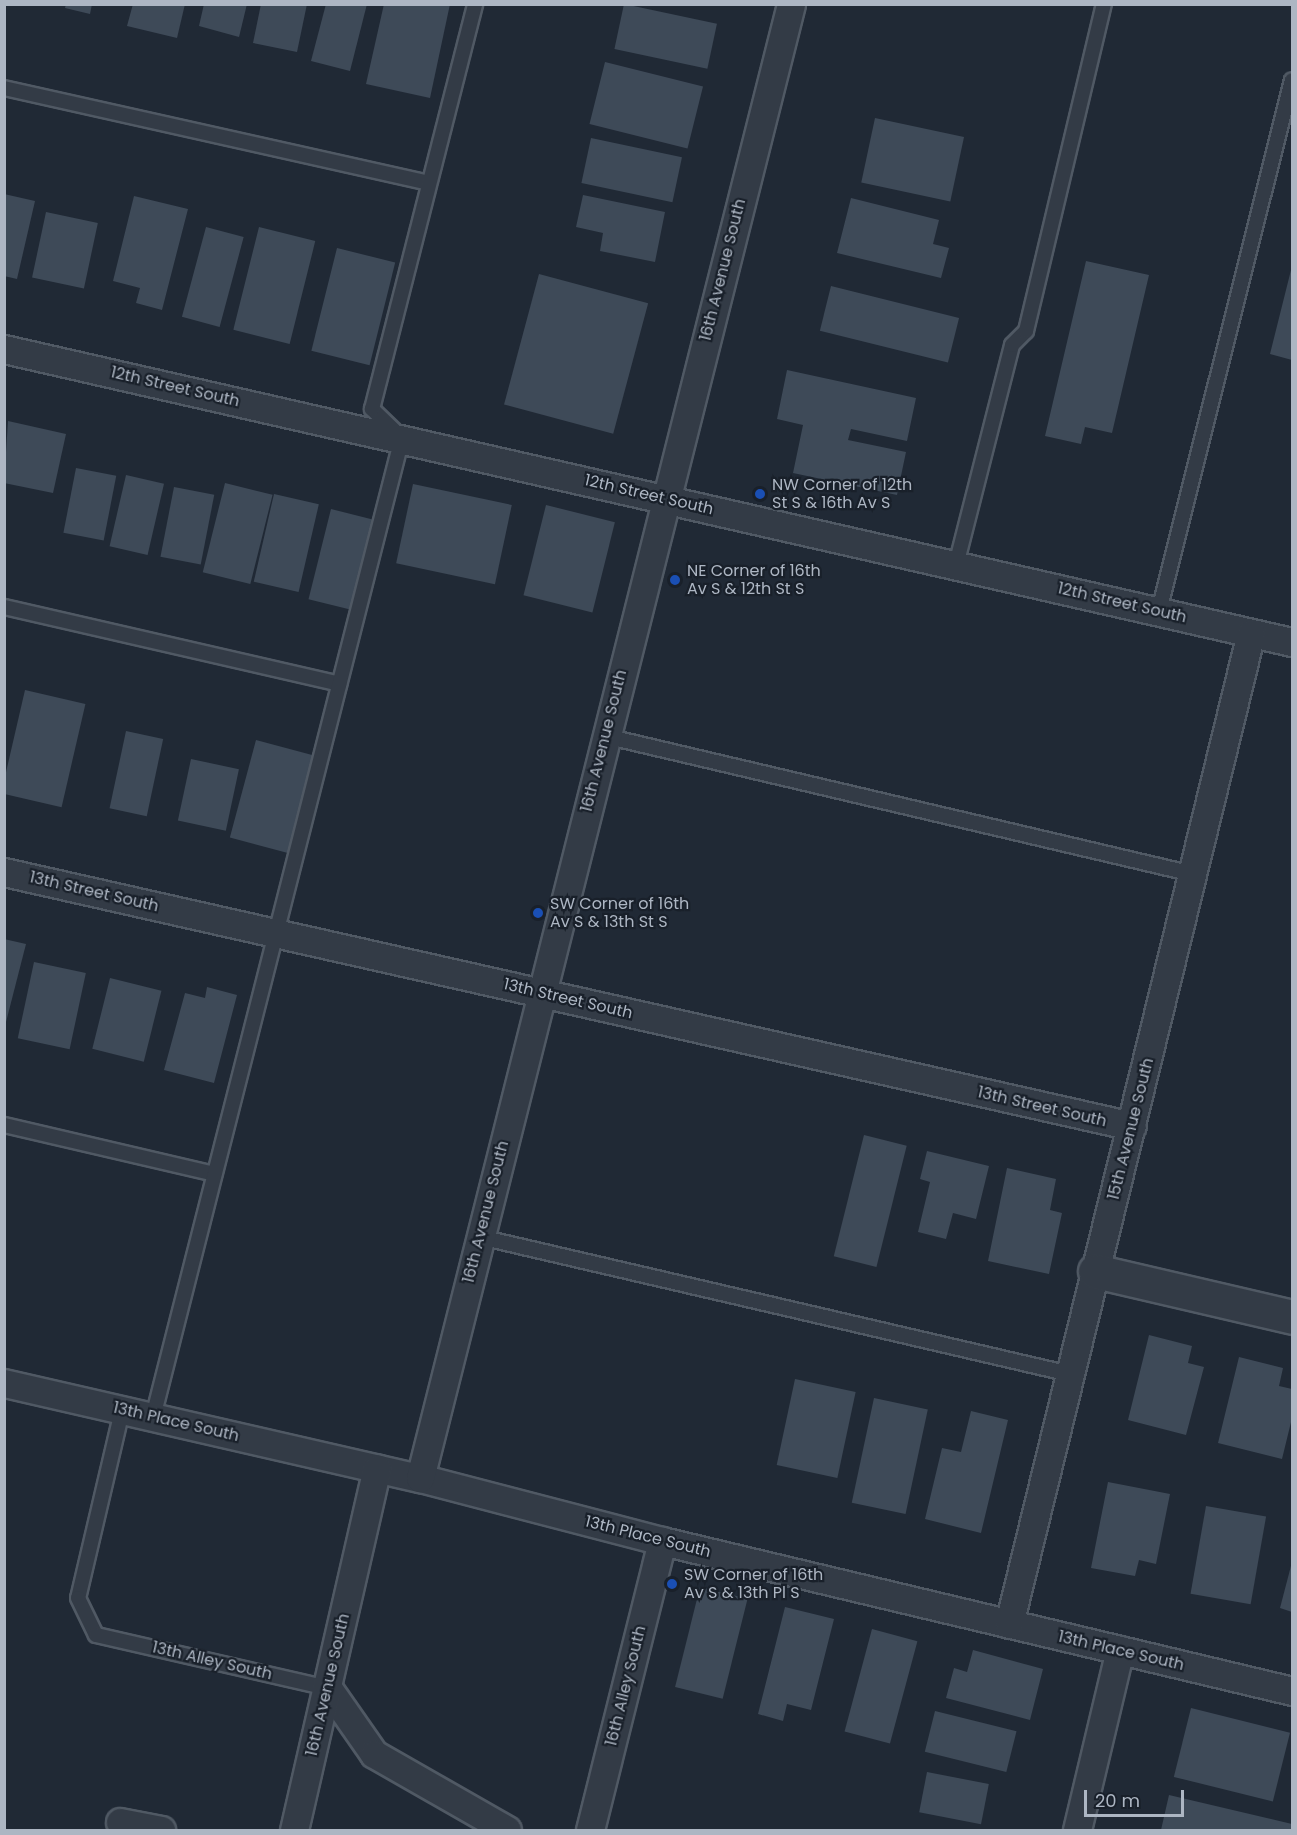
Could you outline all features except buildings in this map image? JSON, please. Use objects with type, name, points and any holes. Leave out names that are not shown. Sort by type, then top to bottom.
[{"type":"street","name":"16th Avenue South","points":[[420,1478],[664,499],[791,4]]},
{"type":"street","name":"12th Street South","points":[[4,349],[1293,642]]},
{"type":"street","name":"15th Avenue South","points":[[1009,1624],[1251,633]]},
{"type":"street","name":"13th Street South","points":[[4,872],[1132,1126]]},
{"type":"street","points":[[1095,1271],[1293,1317]]},
{"type":"street","name":"13th Place South","points":[[4,1383],[420,1478],[662,1541],[1293,1690]]},
{"type":"street","name":"16th Avenue South","points":[[294,1830],[377,1468]]},
{"type":"street","name":"16th Alley South","points":[[590,1830],[662,1541]]},
{"type":"street","points":[[1077,1830],[1120,1650]]},
{"type":"street","points":[[328,1688],[374,1754],[507,1830]]},
{"type":"street","points":[[120,1822],[161,1830]]},
{"type":"lane","points":[[153,1417],[402,438],[372,409],[476,4]]},
{"type":"lane","points":[[956,565],[1012,345],[1026,331],[1104,4]]},
{"type":"lane","points":[[1159,611],[1293,80]]},
{"type":"lane","points":[[4,88],[429,183]]},
{"type":"lane","points":[[4,607],[339,684]]},
{"type":"lane","points":[[605,736],[1193,874]]},
{"type":"lane","points":[[4,1125],[214,1174]]},
{"type":"lane","points":[[480,1237],[1070,1374]]},
{"type":"lane","name":"13th Alley South","points":[[122,1411],[78,1598],[96,1635],[328,1688]]},
{"type":"place","name":"NW Corner of 12th St S & 16th Av S","points":[[760,494]]},
{"type":"place","name":"NE Corner of 16th Av S & 12th St S","points":[[675,580]]},
{"type":"place","name":"SW Corner of 16th Av S & 13th St S","points":[[538,913]]},
{"type":"place","name":"SW Corner of 16th Av S & 13th Pl S","points":[[672,1584]]}]
